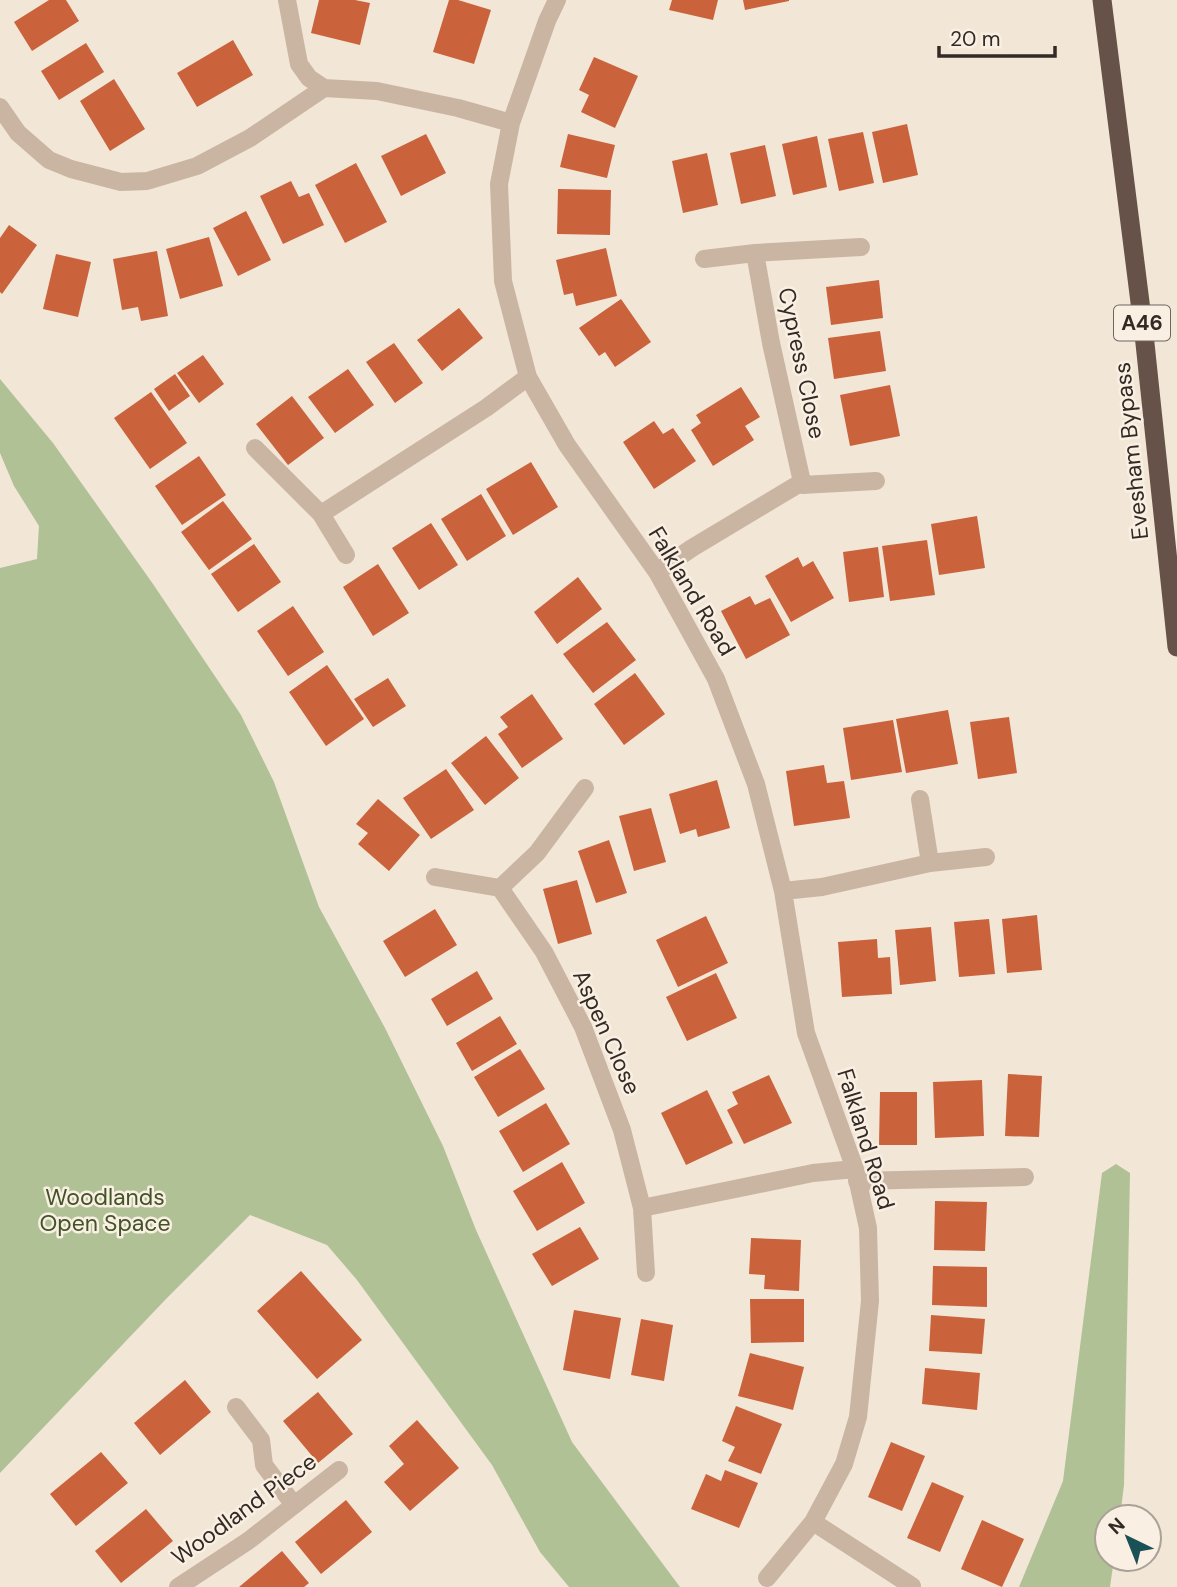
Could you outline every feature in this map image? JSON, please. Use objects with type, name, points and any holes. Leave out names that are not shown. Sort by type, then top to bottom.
[{"type":"highway","name":"Evesham Bypass","points":[[1102,0],[1144,334],[1177,647]]},
{"type":"street","points":[[287,0],[299,64],[309,78],[324,88],[377,91],[458,108],[511,123]]},
{"type":"street","name":"Falkland Road","points":[[557,0],[511,123],[499,184],[503,281],[528,377],[567,445],[657,572],[716,680],[755,784],[783,891],[806,1033],[856,1175],[868,1228],[870,1301],[858,1417],[844,1464],[813,1522],[767,1578]]},
{"type":"street","points":[[0,107],[18,133],[49,160],[121,182],[147,181],[197,166],[250,138],[324,88]]},
{"type":"street","points":[[704,259],[861,247]]},
{"type":"street","name":"Cypress Close","points":[[755,253],[771,343],[802,482]]},
{"type":"street","points":[[321,514],[486,408],[528,377]]},
{"type":"street","points":[[255,448],[321,514],[346,555]]},
{"type":"street","points":[[657,572],[802,482],[802,485],[876,481]]},
{"type":"street","points":[[435,877],[500,887],[537,853],[584,788]]},
{"type":"street","points":[[920,799],[930,863]]},
{"type":"street","points":[[783,891],[822,887],[930,863],[986,857]]},
{"type":"street","name":"Aspen Close","points":[[500,887],[544,952],[583,1027],[622,1129],[642,1208],[646,1273]]},
{"type":"street","points":[[642,1208],[813,1173],[1025,1177]]},
{"type":"street","points":[[236,1407],[261,1440],[264,1465],[294,1505]]},
{"type":"street","name":"Woodland Piece","points":[[178,1587],[248,1541],[339,1470]]},
{"type":"street","points":[[813,1522],[912,1586]]},
{"type":"green space","name":"Woodlands Open Space","points":[[0,379],[53,443],[241,715],[274,782],[319,907],[385,1028],[443,1146],[476,1230],[572,1442],[680,1587],[569,1587],[540,1552],[492,1465],[357,1280],[327,1245],[250,1215],[0,1473],[0,568],[37,559],[39,526],[14,486],[0,453]]},
{"type":"green space","points":[[1116,1164],[1130,1173],[1124,1485],[1122,1503],[1093,1503],[1093,1573],[1112,1573],[1110,1587],[1019,1587],[1063,1481],[1102,1173]]},
{"type":"building","points":[[49,0],[66,0],[79,21],[32,51],[14,22]]},
{"type":"building","points":[[319,0],[355,0],[370,3],[360,45],[311,33]]},
{"type":"building","points":[[449,0],[491,10],[474,64],[433,52]]},
{"type":"building","points":[[672,0],[718,0],[713,20],[669,10]]},
{"type":"building","points":[[743,0],[789,0],[789,1],[745,10]]},
{"type":"building","points":[[233,40],[253,75],[197,107],[177,73]]},
{"type":"building","points":[[86,43],[104,72],[59,100],[41,71]]},
{"type":"building","points":[[594,57],[638,76],[615,128],[581,112],[589,95],[579,90]]},
{"type":"building","points":[[114,79],[145,129],[110,151],[80,101]]},
{"type":"building","points":[[907,124],[918,175],[883,183],[872,132]]},
{"type":"building","points":[[863,132],[874,183],[839,191],[828,139]]},
{"type":"building","points":[[426,134],[446,173],[401,196],[381,156]]},
{"type":"building","points":[[568,134],[615,145],[607,178],[560,167]]},
{"type":"building","points":[[817,136],[827,187],[793,195],[782,144]]},
{"type":"building","points":[[765,145],[776,196],[741,204],[730,153]]},
{"type":"building","points":[[707,153],[718,205],[683,213],[672,161]]},
{"type":"building","points":[[356,163],[387,222],[345,243],[315,185]]},
{"type":"building","points":[[291,181],[299,197],[309,193],[324,225],[283,244],[260,196]]},
{"type":"building","points":[[558,189],[611,190],[610,235],[557,234]]},
{"type":"building","points":[[246,211],[271,260],[238,276],[213,228]]},
{"type":"building","points":[[9,225],[37,245],[2,294],[0,238]]},
{"type":"building","points":[[209,237],[223,286],[180,299],[166,249]]},
{"type":"building","points":[[606,248],[617,296],[576,306],[573,293],[564,295],[556,260]]},
{"type":"building","points":[[157,251],[168,316],[141,321],[138,307],[122,310],[113,259]]},
{"type":"building","points":[[56,254],[91,262],[78,317],[43,309]]},
{"type":"building","points":[[879,280],[883,318],[831,325],[826,287]]},
{"type":"building","points":[[621,299],[651,342],[615,367],[605,352],[599,356],[579,328]]},
{"type":"building","points":[[459,308],[483,338],[442,371],[417,340]]},
{"type":"building","points":[[880,331],[886,371],[834,379],[828,338]]},
{"type":"building","points":[[394,343],[423,383],[395,403],[366,362]]},
{"type":"building","points":[[203,355],[224,384],[199,403],[177,373]]},
{"type":"building","points":[[348,369],[374,405],[335,433],[308,397]]},
{"type":"building","points":[[175,374],[190,396],[169,411],[154,389]]},
{"type":"building","points":[[890,385],[900,436],[850,446],[840,395]]},
{"type":"building","points":[[741,387],[760,417],[745,426],[754,440],[713,466],[691,430],[701,423],[696,415]]},
{"type":"building","points":[[151,392],[187,443],[150,469],[114,418]]},
{"type":"building","points":[[292,396],[324,438],[288,465],[256,424]]},
{"type":"building","points":[[654,421],[663,434],[673,428],[696,461],[654,489],[623,442]]},
{"type":"building","points":[[199,456],[226,495],[182,525],[155,486]]},
{"type":"building","points":[[531,462],[558,507],[513,535],[486,489]]},
{"type":"building","points":[[481,494],[506,536],[467,561],[441,519]]},
{"type":"building","points":[[223,501],[252,539],[209,570],[181,532]]},
{"type":"building","points":[[977,516],[985,568],[939,575],[931,524]]},
{"type":"building","points":[[431,523],[458,565],[419,590],[392,548]]},
{"type":"building","points":[[927,540],[935,595],[890,601],[882,546]]},
{"type":"building","points":[[254,544],[281,582],[238,612],[211,574]]},
{"type":"building","points":[[878,547],[884,597],[849,602],[843,552]]},
{"type":"building","points":[[798,557],[803,567],[813,561],[834,598],[791,622],[765,576]]},
{"type":"building","points":[[378,564],[409,613],[373,636],[343,587]]},
{"type":"building","points":[[578,577],[602,609],[557,644],[534,612]]},
{"type":"building","points":[[750,596],[755,605],[770,598],[790,635],[746,659],[721,611]]},
{"type":"building","points":[[293,606],[324,652],[288,676],[257,631]]},
{"type":"building","points":[[607,622],[636,660],[593,693],[563,654]]},
{"type":"building","points":[[327,665],[364,719],[326,746],[289,692]]},
{"type":"building","points":[[635,673],[665,714],[624,745],[594,704]]},
{"type":"building","points":[[388,678],[406,706],[373,727],[354,699]]},
{"type":"building","points":[[532,694],[563,739],[522,768],[498,734],[508,727],[500,717]]},
{"type":"building","points":[[948,710],[958,764],[906,773],[896,719]]},
{"type":"building","points":[[1009,717],[1017,773],[978,779],[970,722]]},
{"type":"building","points":[[893,720],[902,772],[851,780],[843,728]]},
{"type":"building","points":[[486,736],[519,778],[485,805],[451,763]]},
{"type":"building","points":[[824,765],[827,783],[844,781],[850,818],[794,826],[786,771]]},
{"type":"building","points":[[446,769],[474,810],[431,839],[403,798]]},
{"type":"building","points":[[717,780],[730,828],[698,837],[696,829],[680,834],[669,794]]},
{"type":"building","points":[[378,799],[420,835],[389,871],[358,844],[368,833],[356,824]]},
{"type":"building","points":[[651,808],[666,862],[634,871],[619,816]]},
{"type":"building","points":[[609,840],[627,893],[596,903],[578,851]]},
{"type":"building","points":[[577,880],[592,934],[558,944],[543,889]]},
{"type":"building","points":[[435,909],[457,945],[405,977],[383,941]]},
{"type":"building","points":[[1037,915],[1042,970],[1007,973],[1002,919]]},
{"type":"building","points":[[706,916],[728,963],[678,987],[656,940]]},
{"type":"building","points":[[989,919],[995,974],[959,977],[954,922]]},
{"type":"building","points":[[931,927],[936,981],[900,985],[895,930]]},
{"type":"building","points":[[877,939],[878,958],[890,957],[892,994],[842,997],[838,942]]},
{"type":"building","points":[[477,971],[493,999],[447,1026],[431,999]]},
{"type":"building","points":[[716,973],[737,1018],[687,1041],[666,997]]},
{"type":"building","points":[[500,1016],[517,1044],[472,1071],[456,1043]]},
{"type":"building","points":[[520,1049],[545,1089],[498,1117],[474,1077]]},
{"type":"building","points":[[1008,1074],[1042,1076],[1039,1137],[1005,1136]]},
{"type":"building","points":[[769,1075],[792,1123],[744,1144],[727,1110],[738,1104],[732,1092]]},
{"type":"building","points":[[982,1080],[984,1136],[935,1138],[933,1082]]},
{"type":"building","points":[[707,1090],[733,1143],[686,1165],[661,1113]]},
{"type":"building","points":[[880,1092],[917,1092],[917,1145],[879,1145]]},
{"type":"building","points":[[546,1103],[570,1144],[523,1172],[499,1131]]},
{"type":"building","points":[[562,1162],[585,1203],[537,1231],[513,1191]]},
{"type":"building","points":[[935,1201],[987,1202],[985,1251],[934,1250]]},
{"type":"building","points":[[580,1227],[599,1259],[552,1286],[532,1254]]},
{"type":"building","points":[[751,1238],[801,1240],[799,1291],[764,1289],[765,1275],[749,1274]]},
{"type":"building","points":[[933,1266],[987,1267],[987,1307],[932,1305]]},
{"type":"building","points":[[301,1271],[362,1340],[317,1379],[257,1311]]},
{"type":"building","points":[[750,1299],[804,1299],[804,1342],[751,1343]]},
{"type":"building","points":[[574,1310],[621,1318],[610,1379],[563,1370]]},
{"type":"building","points":[[931,1315],[985,1319],[982,1354],[929,1351]]},
{"type":"building","points":[[641,1319],[673,1325],[664,1381],[631,1375]]},
{"type":"building","points":[[750,1353],[804,1367],[793,1410],[738,1396]]},
{"type":"building","points":[[925,1368],[980,1373],[977,1410],[922,1404]]},
{"type":"building","points":[[185,1380],[211,1412],[160,1455],[134,1423]]},
{"type":"building","points":[[318,1392],[353,1434],[318,1463],[283,1421]]},
{"type":"building","points":[[736,1406],[782,1424],[761,1474],[728,1461],[735,1447],[722,1441]]},
{"type":"building","points":[[417,1420],[459,1468],[410,1511],[384,1482],[404,1464],[389,1446]]},
{"type":"building","points":[[891,1442],[925,1456],[902,1511],[868,1497]]},
{"type":"building","points":[[101,1452],[128,1483],[76,1526],[50,1494]]},
{"type":"building","points":[[725,1470],[758,1483],[739,1528],[691,1509],[706,1474],[721,1481]]},
{"type":"building","points":[[932,1482],[964,1496],[940,1552],[907,1538]]},
{"type":"building","points":[[346,1500],[372,1532],[321,1574],[295,1542]]},
{"type":"building","points":[[146,1509],[173,1541],[121,1583],[95,1551]]},
{"type":"building","points":[[982,1520],[1024,1539],[1002,1587],[961,1569]]},
{"type":"building","points":[[282,1551],[309,1583],[304,1587],[239,1587]]}]
